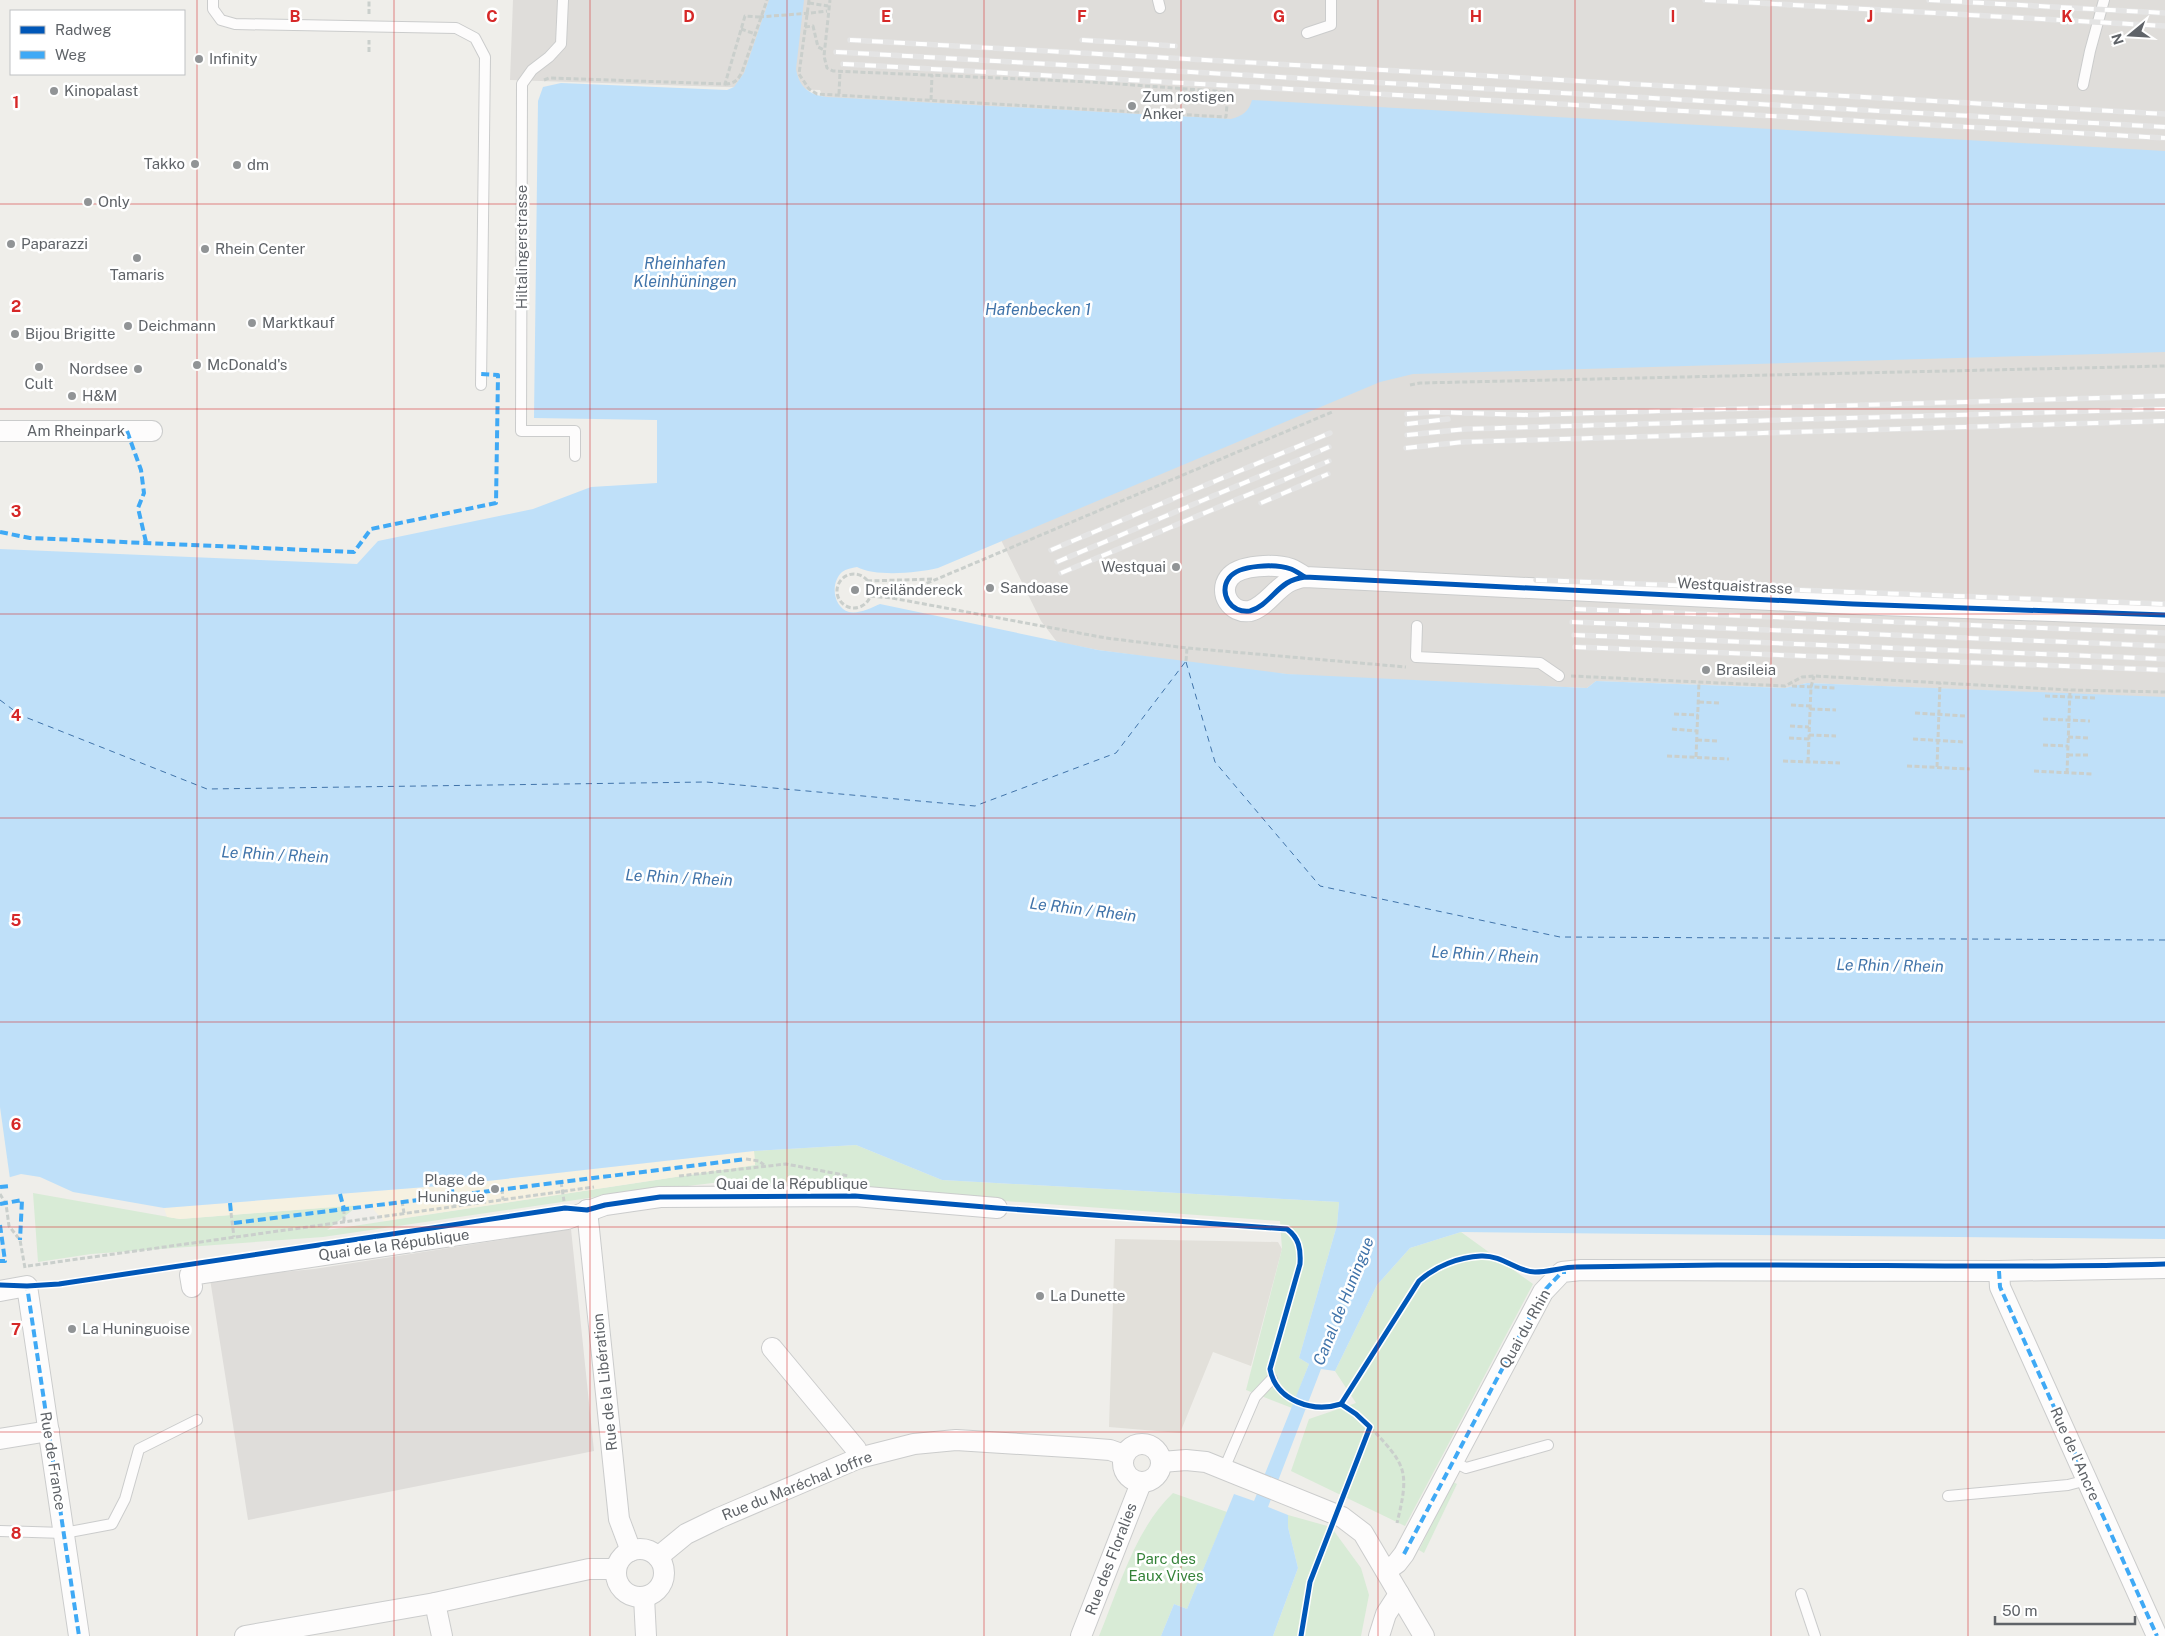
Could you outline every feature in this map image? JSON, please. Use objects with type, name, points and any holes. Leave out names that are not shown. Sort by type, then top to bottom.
[{"type":"street","name":"Am Rheinpark","points":[[0,431],[152,431]]},
{"type":"street","name":"Westquaistrasse","points":[[1305,577],[1853,604],[2165,615]]},
{"type":"street","name":"Quai de la République","points":[[192,1287],[190,1275],[567,1219],[604,1205],[660,1198],[864,1196],[998,1208]]},
{"type":"street","name":"Rue de la Libération","points":[[587,1210],[619,1519],[631,1551]]},
{"type":"street","name":"Quai du Rhin","points":[[1386,1571],[1397,1563],[1404,1554],[1543,1292],[1562,1272],[1581,1270],[2000,1271],[2165,1268]]},
{"type":"street","name":"Rue de l'Ancre","points":[[2000,1271],[2000,1287],[2157,1636]]},
{"type":"street","name":"Rue de France","points":[[0,1292],[27,1286],[79,1636]]},
{"type":"street","points":[[772,1348],[856,1449],[859,1458]]},
{"type":"street","points":[[0,1439],[49,1432]]},
{"type":"street","name":"Rue du Maréchal Joffre","points":[[658,1557],[686,1534],[702,1526],[859,1458],[914,1444],[956,1440],[1110,1450],[1124,1455]]},
{"type":"street","points":[[1141,1444],[1152,1446],[1159,1454],[1162,1462],[1159,1474],[1151,1480],[1141,1482],[1132,1480],[1126,1473],[1123,1464],[1124,1455],[1131,1447],[1141,1444]]},
{"type":"street","points":[[1162,1462],[1186,1460],[1206,1462],[1342,1517],[1363,1533],[1423,1636]]},
{"type":"street","name":"Rue des Floralies","points":[[1081,1636],[1141,1482]]},
{"type":"street","points":[[642,1549],[654,1553],[658,1557],[664,1570],[661,1585],[651,1595],[644,1597],[629,1595],[623,1590],[616,1577],[616,1569],[621,1558],[631,1551],[642,1549]]},
{"type":"street","points":[[245,1636],[435,1603],[589,1569],[616,1569]]},
{"type":"street","points":[[1379,1636],[1386,1614],[1399,1594]]},
{"type":"street","points":[[644,1597],[646,1636]]},
{"type":"street","points":[[435,1603],[442,1636]]},
{"type":"lane","points":[[213,0],[213,9],[221,20],[235,24],[456,28],[475,38],[485,58],[480,385]]},
{"type":"lane","name":"Hiltalingerstrasse","points":[[563,0],[561,44],[549,57],[532,70],[522,84],[521,431],[575,431],[575,456]]},
{"type":"lane","points":[[1307,32],[1331,25],[1331,0]]},
{"type":"lane","points":[[2083,85],[2086,66],[2104,0]]},
{"type":"lane","points":[[1417,626],[1416,657],[1540,663],[1559,676]]},
{"type":"lane","points":[[1231,1472],[1254,1397],[1272,1379]]},
{"type":"lane","points":[[0,1531],[64,1532],[112,1524],[125,1500],[139,1449],[197,1420]]},
{"type":"lane","points":[[1454,1462],[1466,1468],[1548,1445]]},
{"type":"lane","points":[[1948,1496],[2068,1485],[2087,1480]]},
{"type":"lane","points":[[1801,1594],[1815,1636]]},
{"type":"path","points":[[539,84],[549,78],[732,84],[738,79],[767,0]]},
{"type":"path","points":[[828,9],[809,1],[800,62],[799,74],[802,81],[817,94],[1226,117],[1228,92],[1092,82],[833,71],[827,68],[824,58],[830,0]]},
{"type":"path","points":[[725,84],[745,16],[787,16],[828,9]]},
{"type":"path","points":[[805,27],[813,26],[818,47],[824,50]]},
{"type":"path","points":[[741,29],[755,34]]},
{"type":"path","points":[[839,94],[840,72]]},
{"type":"path","points":[[931,100],[932,76]]},
{"type":"path","points":[[1410,385],[2165,366]]},
{"type":"path","points":[[892,598],[1332,412]]},
{"type":"path","points":[[892,579],[893,572]]},
{"type":"path","points":[[867,581],[870,592],[864,604],[855,608],[850,607],[839,599],[837,589],[845,577],[849,575],[859,575],[867,581],[935,579]]},
{"type":"path","points":[[1186,661],[1187,648]]},
{"type":"path","points":[[1808,762],[1811,687],[1814,676]]},
{"type":"path","points":[[1696,757],[1699,682]]},
{"type":"path","points":[[1937,767],[1940,683]]},
{"type":"path","points":[[1792,686],[1837,688]]},
{"type":"path","points":[[2067,773],[2070,690]]},
{"type":"path","points":[[2045,696],[2096,698]]},
{"type":"path","points":[[1699,702],[1719,703]]},
{"type":"path","points":[[1791,705],[1836,710]]},
{"type":"path","points":[[1915,713],[1966,716]]},
{"type":"path","points":[[1674,714],[1698,715]]},
{"type":"path","points":[[2043,719],[2090,721]]},
{"type":"path","points":[[1790,726],[1809,727]]},
{"type":"path","points":[[1672,729],[1697,730]]},
{"type":"path","points":[[1789,738],[1836,736]]},
{"type":"path","points":[[2068,737],[2089,738]]},
{"type":"path","points":[[1697,740],[1718,741]]},
{"type":"path","points":[[1913,740],[1965,742]]},
{"type":"path","points":[[2043,745],[2068,746]]},
{"type":"path","points":[[2068,755],[2089,755]]},
{"type":"path","points":[[1666,756],[1728,759]]},
{"type":"path","points":[[1783,761],[1840,764]]},
{"type":"path","points":[[1907,766],[1970,769]]},
{"type":"path","points":[[2034,772],[2093,774]]},
{"type":"path","points":[[746,1159],[759,1161],[765,1165],[786,1164],[851,1176]]},
{"type":"path","points":[[0,1194],[6,1204],[9,1226],[20,1240],[25,1267],[562,1191],[561,1182]]},
{"type":"path","points":[[502,1189],[503,1200]]},
{"type":"path","points":[[453,1195],[455,1206]]},
{"type":"path","points":[[402,1201],[404,1214]]},
{"type":"path","points":[[344,1209],[344,1222]]},
{"type":"path","points":[[231,1213],[234,1237]]},
{"type":"path","points":[[1363,1420],[1401,1463],[1405,1476],[1397,1525]]},
{"type":"path","points":[[1366,1436],[1370,1427]]},
{"type":"shaded area","points":[[513,0],[2165,0],[2165,698],[1807,683],[1785,688],[1596,681],[1587,688],[1308,676],[1252,671],[1098,650],[1057,642],[1041,621],[1002,542],[820,90],[510,80]]},
{"type":"shaded area","points":[[571,1229],[594,1451],[248,1520],[210,1279],[314,1269]]},
{"type":"shaded area","points":[[1115,1239],[1278,1242],[1282,1249],[1251,1366],[1213,1352],[1180,1433],[1109,1427]]},
{"type":"green space","points":[[856,1145],[942,1180],[1339,1202],[1337,1225],[1299,1358],[1309,1364],[1292,1408],[1246,1390],[1282,1249],[1280,1221],[729,1181],[589,1198],[323,1237],[91,1254],[38,1262],[33,1193],[180,1219],[359,1205],[327,1230],[755,1165],[754,1151]]},
{"type":"green space","points":[[1461,1232],[1533,1284],[1405,1526],[1291,1471],[1309,1419],[1356,1403],[1335,1371],[1377,1285],[1410,1248]]},
{"type":"green space","points":[[1453,1482],[1457,1484],[1424,1553],[1419,1550]]},
{"type":"green space","name":"Parc des Eaux Vives","points":[[1173,1493],[1227,1512],[1187,1609],[1174,1604],[1161,1636],[1099,1636],[1138,1541],[1148,1524]]},
{"type":"green space","points":[[1288,1515],[1331,1527],[1361,1568],[1369,1595],[1361,1636],[1273,1636],[1298,1568],[1288,1527]]},
{"type":"sand","name":"Plage de Huningue","points":[[754,1151],[755,1165],[384,1221],[372,1208],[359,1205],[180,1219],[167,1217],[164,1208],[451,1185]]},
{"type":"water","points":[[769,0],[804,0],[796,69],[797,75],[802,85],[810,92],[827,97],[1231,119],[1245,112],[1252,100],[2165,151],[2165,352],[1413,374],[1380,382],[938,568],[908,573],[874,572],[857,567],[847,569],[838,577],[835,594],[839,605],[849,612],[869,609],[880,604],[1098,650],[1287,674],[1587,688],[1596,681],[1785,688],[1807,683],[2165,697],[2165,1239],[1461,1232],[1410,1248],[1377,1285],[1335,1371],[1321,1369],[1268,1507],[1288,1515],[1288,1527],[1298,1568],[1273,1636],[1161,1636],[1174,1604],[1187,1609],[1234,1494],[1254,1501],[1309,1364],[1299,1358],[1337,1225],[1339,1202],[942,1180],[856,1145],[754,1151],[451,1185],[164,1208],[73,1192],[40,1177],[21,1174],[0,1180],[0,549],[357,564],[378,541],[533,509],[591,487],[657,483],[657,420],[534,418],[538,101],[543,87],[561,83],[727,90],[734,87],[744,73]]},
{"type":"pier","points":[[0,1107],[10,1179],[0,1182]]},
{"type":"ferry route","points":[[0,700],[20,715],[207,789],[706,782],[975,806],[1116,753],[1186,661]]},
{"type":"ferry route","points":[[1186,662],[1215,762],[1320,886],[1560,937],[2165,940]]},
{"type":"railway","points":[[1705,0],[2165,26]]},
{"type":"railway","points":[[1929,0],[2165,13]]},
{"type":"railway","points":[[850,40],[2165,114]]},
{"type":"railway","points":[[1082,40],[1175,46]]},
{"type":"railway","points":[[836,52],[2165,127]]},
{"type":"railway","points":[[843,64],[2165,138]]},
{"type":"railway","points":[[1407,414],[1434,412],[1528,415],[2165,396]]},
{"type":"railway","points":[[1407,435],[1466,429],[2165,409]]},
{"type":"railway","points":[[1407,424],[1448,419]]},
{"type":"railway","points":[[1406,448],[1463,442],[2165,421]]},
{"type":"railway","points":[[1051,550],[1330,433]]},
{"type":"railway","points":[[1057,562],[1329,447]]},
{"type":"railway","points":[[1061,573],[1329,461]]},
{"type":"railway","points":[[1261,503],[1328,474]]},
{"type":"railway","points":[[1536,580],[2165,604]]},
{"type":"railway","points":[[1575,609],[2165,633]]},
{"type":"railway","points":[[1572,622],[2165,646]]},
{"type":"railway","points":[[1574,635],[2165,659]]},
{"type":"railway","points":[[1575,647],[2165,670]]},
{"type":"marked path","points":[[0,532],[30,538],[354,552],[371,529],[496,503],[498,375],[481,374]]},
{"type":"marked path","points":[[127,431],[141,470],[144,493],[138,508],[146,542]]},
{"type":"marked path","points":[[234,1223],[746,1159]]},
{"type":"marked path","points":[[451,1185],[453,1195]]},
{"type":"marked path","points":[[0,1187],[10,1186]]},
{"type":"marked path","points":[[340,1194],[344,1209]]},
{"type":"marked path","points":[[0,1204],[22,1200],[20,1240]]},
{"type":"marked path","points":[[230,1203],[231,1213]]},
{"type":"marked path","points":[[0,1225],[5,1261],[0,1261]]},
{"type":"marked path","points":[[1999,1271],[2000,1287],[2157,1636]]},
{"type":"marked path","points":[[1404,1554],[1543,1292],[1562,1272],[1566,1272]]},
{"type":"marked path","points":[[23,1287],[27,1286],[79,1636]]},
{"type":"cycle path","points":[[1305,577],[1284,567],[1258,566],[1249,568],[1234,573],[1229,578],[1226,584],[1226,596],[1232,606],[1243,611],[1250,611],[1260,606],[1282,586],[1305,577],[1853,604],[2165,615]]},
{"type":"cycle path","points":[[0,1285],[59,1284],[565,1208],[587,1210],[605,1205],[660,1197],[855,1196],[1287,1229],[1294,1236],[1298,1244],[1300,1264],[1270,1369],[1274,1380],[1288,1397],[1297,1402],[1319,1407],[1341,1404],[1419,1281],[1440,1267],[1456,1260],[1473,1257],[1489,1256],[1535,1272],[1576,1267],[1717,1265],[2053,1266],[2165,1264]]},
{"type":"cycle path","points":[[1301,1636],[1310,1582],[1370,1427],[1341,1404]]},
{"type":"place","name":"Infinity","points":[[199,59]]},
{"type":"place","name":"Kinopalast","points":[[54,91]]},
{"type":"place","name":"Zum rostigen Anker","points":[[1132,106]]},
{"type":"place","name":"Takko","points":[[195,164]]},
{"type":"place","name":"dm","points":[[237,165]]},
{"type":"place","name":"Only","points":[[88,202]]},
{"type":"place","name":"Paparazzi","points":[[11,244]]},
{"type":"place","name":"Rhein Center","points":[[205,249]]},
{"type":"place","name":"Tamaris","points":[[137,258]]},
{"type":"place","name":"Marktkauf","points":[[252,323]]},
{"type":"place","name":"Deichmann","points":[[128,326]]},
{"type":"place","name":"Bijou Brigitte","points":[[15,334]]},
{"type":"place","name":"McDonald's","points":[[197,365]]},
{"type":"place","name":"Cult","points":[[39,367]]},
{"type":"place","name":"Nordsee","points":[[138,369]]},
{"type":"place","name":"H&M","points":[[72,396]]},
{"type":"place","name":"Westquai","points":[[1176,567]]},
{"type":"place","name":"Sandoase","points":[[990,588]]},
{"type":"place","name":"Dreiländereck","points":[[855,590]]},
{"type":"place","name":"Brasileia","points":[[1706,670]]},
{"type":"place","name":"Plage de Huningue","points":[[495,1189]]},
{"type":"place","name":"La Dunette","points":[[1040,1296]]},
{"type":"place","name":"La Huninguoise","points":[[72,1329]]},
{"type":"water label","name":"Rheinhafen Kleinhüningen","points":[[685,272]]},
{"type":"water label","name":"Hafenbecken 1","points":[[1038,309]]},
{"type":"water label","name":"Le Rhin / Rhein","points":[[275,854]]},
{"type":"water label","name":"Le Rhin / Rhein","points":[[679,877]]},
{"type":"water label","name":"Le Rhin / Rhein","points":[[1083,909]]},
{"type":"water label","name":"Le Rhin / Rhein","points":[[1485,954]]},
{"type":"water label","name":"Le Rhin / Rhein","points":[[1890,965]]},
{"type":"water label","name":"Canal de Huningue","points":[[1343,1301]]}]
